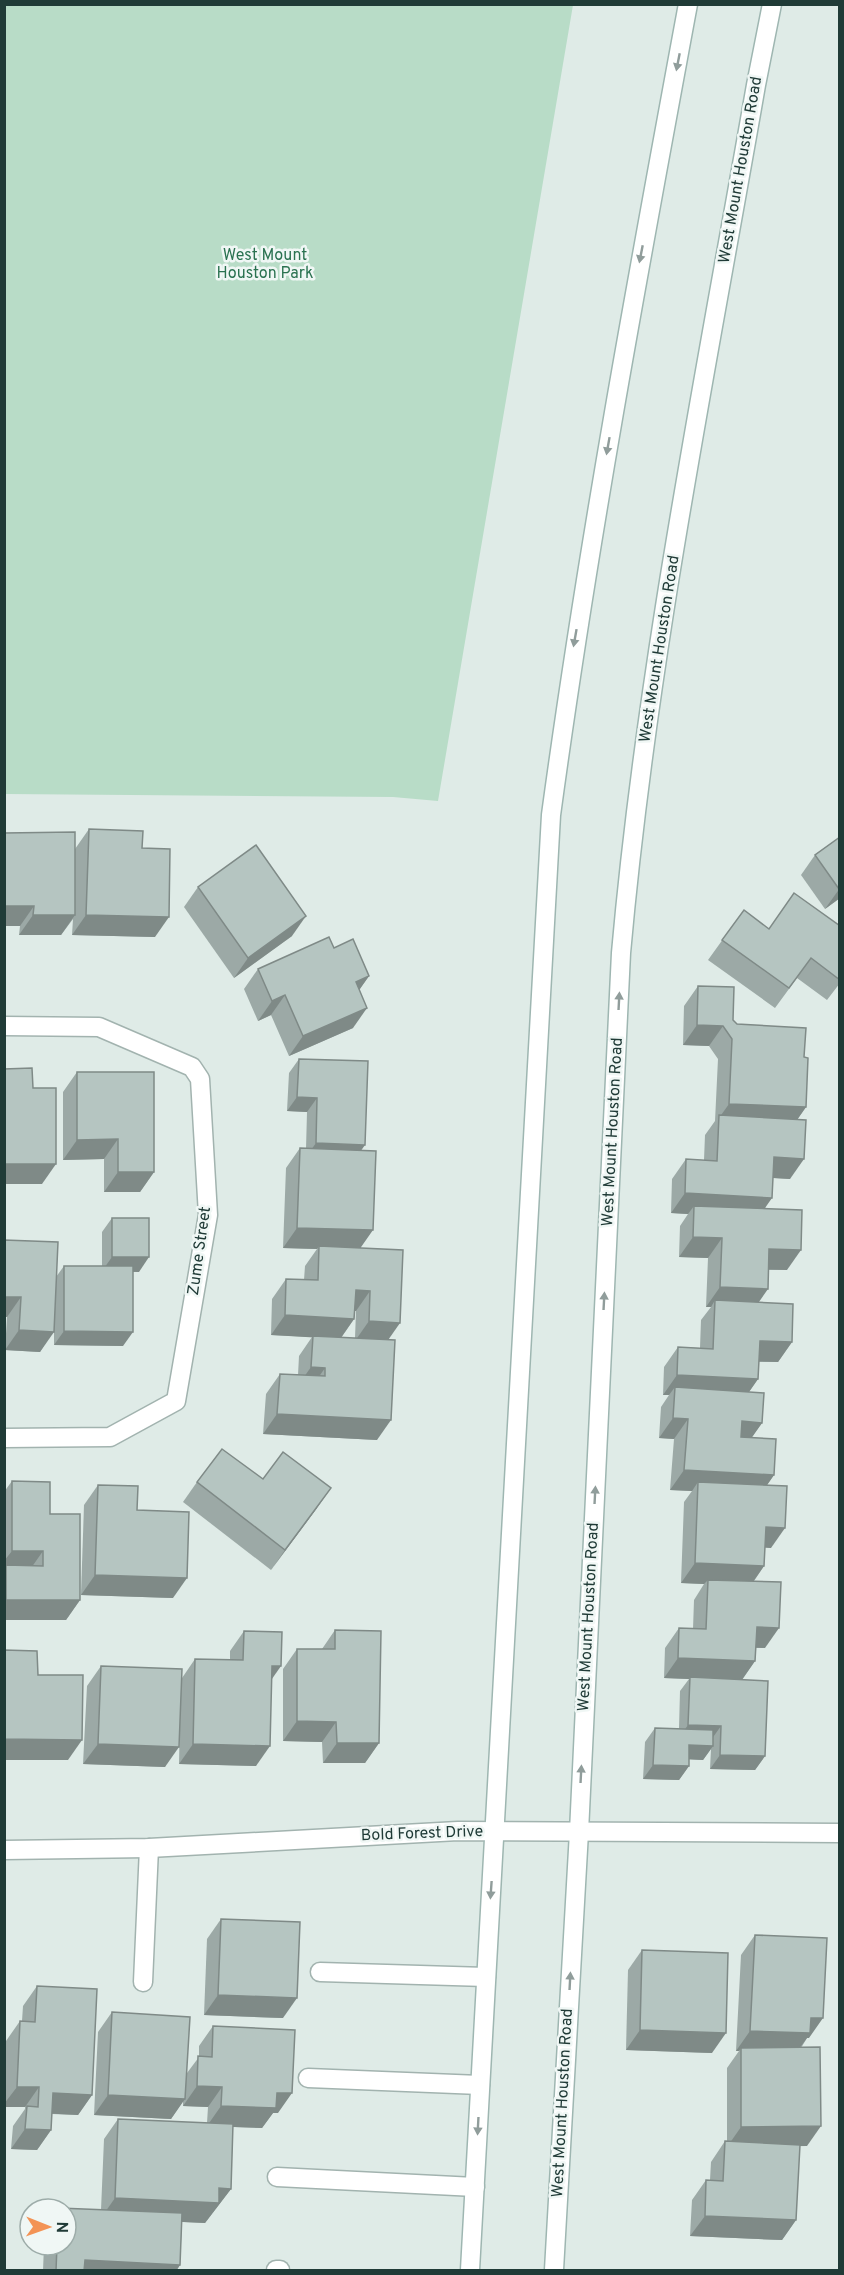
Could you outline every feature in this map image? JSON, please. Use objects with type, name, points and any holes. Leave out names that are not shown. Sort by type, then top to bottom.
[{"type":"main road","points":[[470,2271],[551,815],[573,654],[630,312],[688,4]]},
{"type":"main road","name":"West Mount Houston Road","points":[[554,2271],[579,1832],[621,953],[632,836],[656,666],[772,4]]},
{"type":"main road","name":"Zume Street","points":[[4,1026],[99,1027],[192,1066],[200,1079],[208,1215],[176,1401],[110,1437],[4,1438]]},
{"type":"main road","name":"Bold Forest Drive","points":[[4,1850],[149,1848],[495,1832],[840,1833]]},
{"type":"main road","points":[[143,1982],[149,1848]]},
{"type":"main road","points":[[320,1972],[486,1977]]},
{"type":"main road","points":[[308,2078],[480,2085]]},
{"type":"main road","points":[[277,2177],[475,2187]]},
{"type":"green space","name":"West Mount Houston Park","points":[[5,4],[573,5],[438,801],[393,797],[5,794]]},
{"type":"building","points":[[89,829],[143,831],[142,848],[170,849],[169,917],[86,915]]},
{"type":"building","points":[[75,832],[75,915],[33,915],[34,906],[4,906],[4,833]]},
{"type":"building","points":[[840,837],[840,888],[839,889],[815,855]]},
{"type":"building","points":[[256,845],[306,916],[248,958],[198,887]]},
{"type":"building","points":[[794,893],[840,926],[840,980],[811,958],[789,988],[722,940],[744,910],[769,929]]},
{"type":"building","points":[[329,937],[334,948],[353,939],[369,976],[356,982],[367,1008],[303,1036],[285,995],[272,1001],[258,969]]},
{"type":"building","points":[[698,986],[734,987],[733,1020],[737,1024],[806,1028],[804,1057],[808,1058],[806,1107],[729,1104],[732,1039],[723,1026],[697,1025]]},
{"type":"building","points":[[299,1059],[368,1061],[365,1145],[316,1143],[317,1098],[297,1097]]},
{"type":"building","points":[[32,1068],[33,1088],[56,1088],[56,1164],[4,1164],[4,1069]]},
{"type":"building","points":[[77,1072],[154,1072],[154,1172],[118,1172],[118,1139],[77,1140]]},
{"type":"building","points":[[719,1115],[806,1120],[804,1159],[774,1157],[772,1198],[685,1193],[686,1159],[717,1161]]},
{"type":"building","points":[[300,1148],[376,1151],[373,1230],[297,1228]]},
{"type":"building","points":[[694,1206],[802,1210],[801,1250],[769,1249],[768,1289],[720,1287],[722,1238],[693,1237]]},
{"type":"building","points":[[112,1218],[149,1218],[149,1257],[112,1257]]},
{"type":"building","points":[[4,1240],[58,1242],[54,1332],[19,1330],[21,1297],[4,1297]]},
{"type":"building","points":[[319,1246],[403,1250],[400,1323],[369,1321],[370,1291],[356,1290],[354,1319],[285,1315],[286,1279],[318,1280]]},
{"type":"building","points":[[64,1266],[133,1266],[133,1332],[64,1331]]},
{"type":"building","points":[[715,1300],[793,1304],[792,1342],[760,1341],[758,1379],[677,1375],[678,1347],[713,1349]]},
{"type":"building","points":[[313,1336],[395,1340],[391,1420],[277,1414],[280,1374],[325,1376],[325,1368],[311,1367]]},
{"type":"building","points":[[675,1387],[764,1393],[762,1423],[742,1421],[741,1437],[776,1439],[774,1475],[684,1470],[688,1419],[673,1418]]},
{"type":"building","points":[[222,1449],[263,1479],[283,1452],[331,1488],[285,1550],[197,1482]]},
{"type":"building","points":[[12,1481],[50,1482],[50,1514],[80,1514],[80,1600],[6,1600],[6,1565],[43,1566],[43,1551],[12,1551]]},
{"type":"building","points":[[698,1482],[787,1486],[785,1528],[766,1527],[764,1566],[695,1563]]},
{"type":"building","points":[[98,1485],[138,1486],[137,1510],[189,1512],[187,1578],[95,1575]]},
{"type":"building","points":[[708,1580],[781,1582],[779,1628],[757,1627],[755,1661],[678,1658],[679,1628],[706,1629]]},
{"type":"building","points":[[335,1630],[381,1631],[379,1743],[337,1743],[336,1722],[297,1721],[297,1649],[335,1649]]},
{"type":"building","points":[[244,1631],[282,1632],[281,1666],[272,1666],[270,1746],[193,1744],[195,1659],[243,1660]]},
{"type":"building","points":[[4,1650],[37,1651],[38,1675],[83,1675],[82,1740],[4,1739]]},
{"type":"building","points":[[101,1666],[182,1669],[179,1747],[98,1744]]},
{"type":"building","points":[[690,1677],[768,1681],[765,1756],[720,1755],[721,1726],[688,1725]]},
{"type":"building","points":[[655,1728],[713,1730],[713,1746],[689,1745],[689,1766],[653,1765]]},
{"type":"building","points":[[221,1919],[300,1922],[297,1998],[218,1995]]},
{"type":"building","points":[[755,1935],[827,1938],[823,2018],[811,2018],[810,2033],[750,2031]]},
{"type":"building","points":[[642,1950],[728,1953],[726,2033],[640,2030]]},
{"type":"building","points":[[37,1986],[97,1989],[92,2095],[53,2093],[51,2130],[25,2129],[27,2106],[38,2107],[39,2087],[17,2087],[20,2021],[35,2022]]},
{"type":"building","points":[[112,2012],[190,2017],[185,2099],[108,2095]]},
{"type":"building","points":[[213,2026],[295,2030],[292,2093],[277,2093],[276,2108],[221,2106],[222,2087],[197,2086],[198,2056],[212,2057]]},
{"type":"building","points":[[820,2047],[821,2126],[741,2127],[741,2048]]},
{"type":"building","points":[[118,2119],[233,2124],[231,2189],[219,2188],[219,2203],[115,2198]]},
{"type":"building","points":[[725,2141],[800,2145],[796,2220],[705,2216],[706,2180],[723,2181]]},
{"type":"building","points":[[78,2209],[182,2213],[180,2265],[85,2260],[84,2271],[56,2271],[57,2257],[78,2257]]}]
